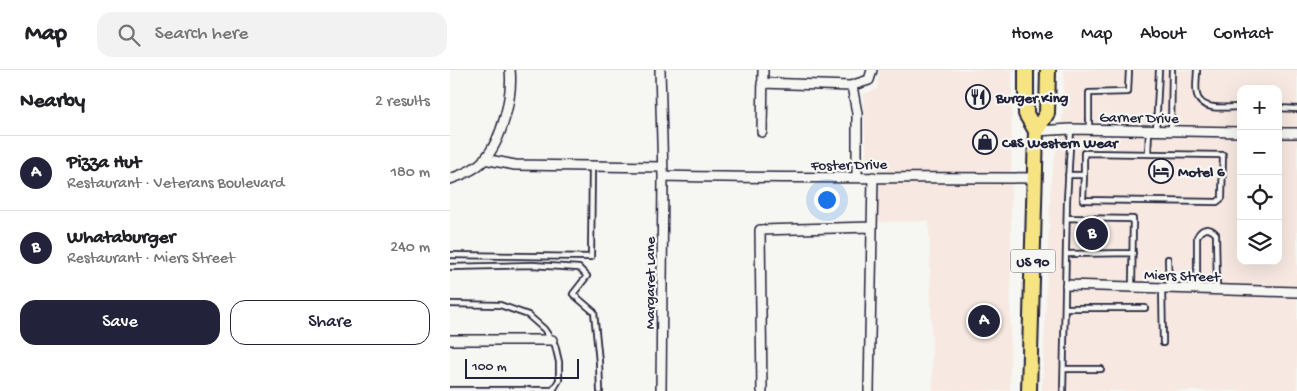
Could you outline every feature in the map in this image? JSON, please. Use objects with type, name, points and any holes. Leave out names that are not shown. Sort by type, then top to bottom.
[{"type":"main road","name":"US 90","points":[[1026,70],[1026,114],[1036,131]]},
{"type":"main road","name":"US 90","points":[[1029,391],[1036,131],[1047,113],[1048,70]]},
{"type":"street","points":[[450,179],[467,173],[484,160],[494,145],[502,127],[510,90],[510,70]]},
{"type":"street","name":"Margaret Lane","points":[[660,70],[662,172],[661,391]]},
{"type":"street","points":[[762,132],[763,70]]},
{"type":"street","points":[[762,83],[852,86],[869,80],[872,70]]},
{"type":"street","points":[[852,86],[857,113],[857,176]]},
{"type":"street","name":"Garner Drive","points":[[1036,131],[1071,129],[1237,132]]},
{"type":"street","points":[[1282,133],[1297,133]]},
{"type":"street","name":"Foster Drive","points":[[484,160],[515,165],[592,167],[784,178],[857,176],[1035,178]]},
{"type":"street","points":[[869,391],[872,177]]},
{"type":"street","points":[[762,391],[760,230],[872,227]]},
{"type":"street","name":"Miers Street","points":[[1066,286],[1297,292]]},
{"type":"street","points":[[450,340],[552,340]]},
{"type":"lane","points":[[1089,130],[1089,93],[1128,92],[1129,70]]},
{"type":"lane","points":[[1148,154],[1153,130],[1159,70]]},
{"type":"lane","points":[[1171,131],[1172,70]]},
{"type":"lane","points":[[1197,70],[1197,96],[1202,102],[1209,107],[1237,108]]},
{"type":"lane","points":[[1282,108],[1297,109]]},
{"type":"lane","points":[[1063,391],[1068,175],[1071,129]]},
{"type":"lane","points":[[1084,153],[1223,155],[1222,200],[1210,202],[1083,200],[1084,175],[1084,153]]},
{"type":"lane","points":[[450,255],[591,257],[592,167]]},
{"type":"lane","points":[[1068,175],[1084,175]]},
{"type":"lane","points":[[1067,218],[1133,218],[1132,287]]},
{"type":"lane","points":[[1197,289],[1197,237],[1200,231],[1204,229],[1209,229],[1216,234],[1217,289]]},
{"type":"lane","points":[[1067,254],[1133,253]]},
{"type":"lane","points":[[1163,344],[1168,259]]},
{"type":"lane","points":[[450,267],[532,265],[579,268],[587,276],[573,294],[594,312],[600,362],[600,391]]},
{"type":"lane","points":[[450,304],[500,304],[528,315],[544,329],[552,340],[559,362],[559,380],[552,390],[450,390]]},
{"type":"lane","points":[[1066,308],[1145,308]]},
{"type":"lane","points":[[1064,369],[1101,369]]},
{"type":"shaded area","points":[[879,70],[1012,70],[1010,391],[933,391],[929,221],[876,222],[877,169],[867,168],[863,94],[877,89]]},
{"type":"shaded area","points":[[1064,70],[1297,70],[1297,391],[1042,391],[1051,178],[1063,113]]},
{"type":"place","name":"Burger King","points":[[978,97]]},
{"type":"place","name":"C&S Western Wear","points":[[985,142]]},
{"type":"place","name":"Motel 6","points":[[1161,171]]},
{"type":"place","name":"Whataburger","points":[[1092,234]]},
{"type":"place","name":"Pizza Hut","points":[[984,321]]}]
